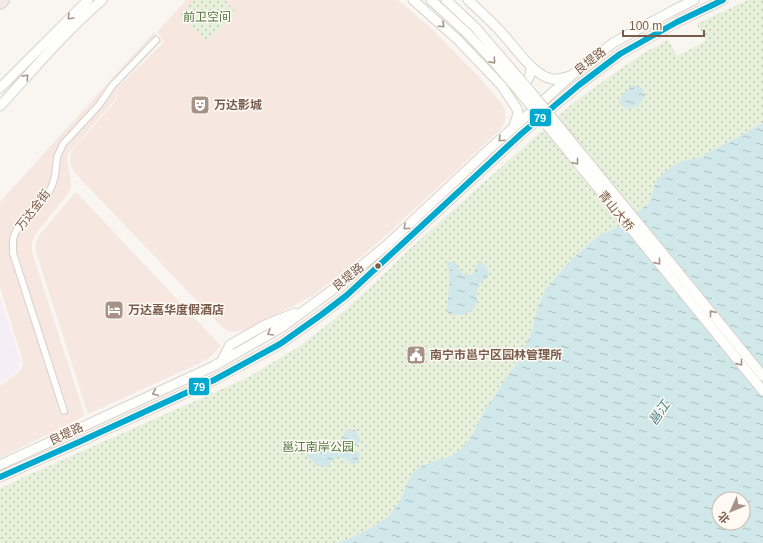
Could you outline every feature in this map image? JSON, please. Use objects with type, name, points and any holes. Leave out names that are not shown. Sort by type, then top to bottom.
[{"type":"highway","points":[[0,3],[3,0]]},
{"type":"main road","points":[[0,88],[88,0]]},
{"type":"main road","points":[[0,106],[79,21],[102,0]]},
{"type":"main road","points":[[413,0],[457,39],[502,86],[517,109],[518,114],[513,128]]},
{"type":"main road","name":"青山大桥","points":[[431,0],[467,33],[496,64],[763,391]]},
{"type":"main road","name":"青山大桥","points":[[446,0],[475,27],[531,92],[763,376]]},
{"type":"main road","points":[[468,0],[500,30],[531,66],[540,73],[551,79],[561,79],[572,76]]},
{"type":"main road","name":"良堤路","points":[[0,465],[221,362],[282,327],[331,291],[388,244],[484,154],[572,76],[614,43],[694,0]]},
{"type":"main road","name":"良堤路","points":[[0,477],[214,380],[280,344],[321,315],[347,294],[521,134],[620,54],[677,22],[723,0]]},
{"type":"main road","points":[[502,86],[509,89],[515,89],[523,85],[529,79],[531,66]]},
{"type":"main road","points":[[484,154],[492,162]]},
{"type":"street","name":"万达金街","points":[[64,411],[13,253],[13,239],[21,224],[47,195],[52,186],[55,176],[57,157],[63,144],[105,98],[112,86],[156,40]]},
{"type":"shaded area","points":[[186,0],[398,0],[432,29],[479,77],[505,108],[505,121],[501,129],[384,237],[338,276],[312,296],[245,330],[231,332],[219,324],[74,172],[70,163],[71,151],[116,101],[118,87],[164,42],[157,32]]},
{"type":"shaded area","points":[[154,32],[162,41],[118,86],[115,100],[69,152],[67,158],[71,187],[68,194],[38,231],[32,241],[32,252],[85,416],[0,458],[0,386],[19,372],[23,365],[23,361],[0,287],[0,202]]},
{"type":"shaded area","points":[[75,193],[78,194],[221,346],[210,357],[200,363],[88,414],[36,252],[36,243],[39,235]]},
{"type":"shaded area","points":[[0,297],[20,361],[18,369],[0,383]]},
{"type":"green space","name":"前卫空间","points":[[194,0],[225,0],[236,12],[207,42],[180,15]]},
{"type":"green space","name":"邕江南岸公园","points":[[748,0],[763,0],[763,123],[699,158],[681,161],[656,181],[649,203],[618,227],[598,236],[572,259],[548,286],[537,308],[533,329],[519,359],[483,413],[469,439],[460,450],[451,456],[423,465],[414,472],[408,481],[400,501],[390,515],[378,524],[337,543],[0,543],[0,489],[247,378],[297,348],[336,318],[413,246],[572,104],[646,52],[668,40],[677,56],[706,41],[697,24]]},
{"type":"water","points":[[633,85],[643,88],[645,96],[638,106],[629,109],[622,106],[619,102],[624,93]]},
{"type":"water","name":"邕江","points":[[763,123],[763,543],[337,543],[378,524],[390,515],[400,501],[408,481],[414,472],[423,465],[451,456],[460,450],[469,440],[483,413],[519,359],[533,329],[537,308],[548,286],[572,259],[598,236],[618,227],[649,203],[656,181],[670,168],[681,161],[699,158]]},
{"type":"water","points":[[480,261],[487,268],[489,276],[479,283],[476,293],[477,301],[472,311],[456,315],[450,314],[447,312],[450,272],[446,262],[455,262],[462,274],[472,275]]},
{"type":"water","points":[[346,430],[355,430],[361,441],[353,448],[360,455],[358,462],[352,465],[346,459],[337,457],[331,461],[329,467],[316,465],[307,456],[309,447],[318,444],[329,450],[338,446]]},
{"type":"transit line","name":"79","points":[[0,477],[214,380],[280,344],[347,295],[521,134],[579,85],[620,54],[677,22],[723,0]]},
{"type":"place","name":"万达影城","points":[[200,105]]},
{"type":"place","name":"万达嘉华度假酒店","points":[[114,310]]},
{"type":"place","name":"南宁市邕宁区园林管理所","points":[[416,355]]}]
